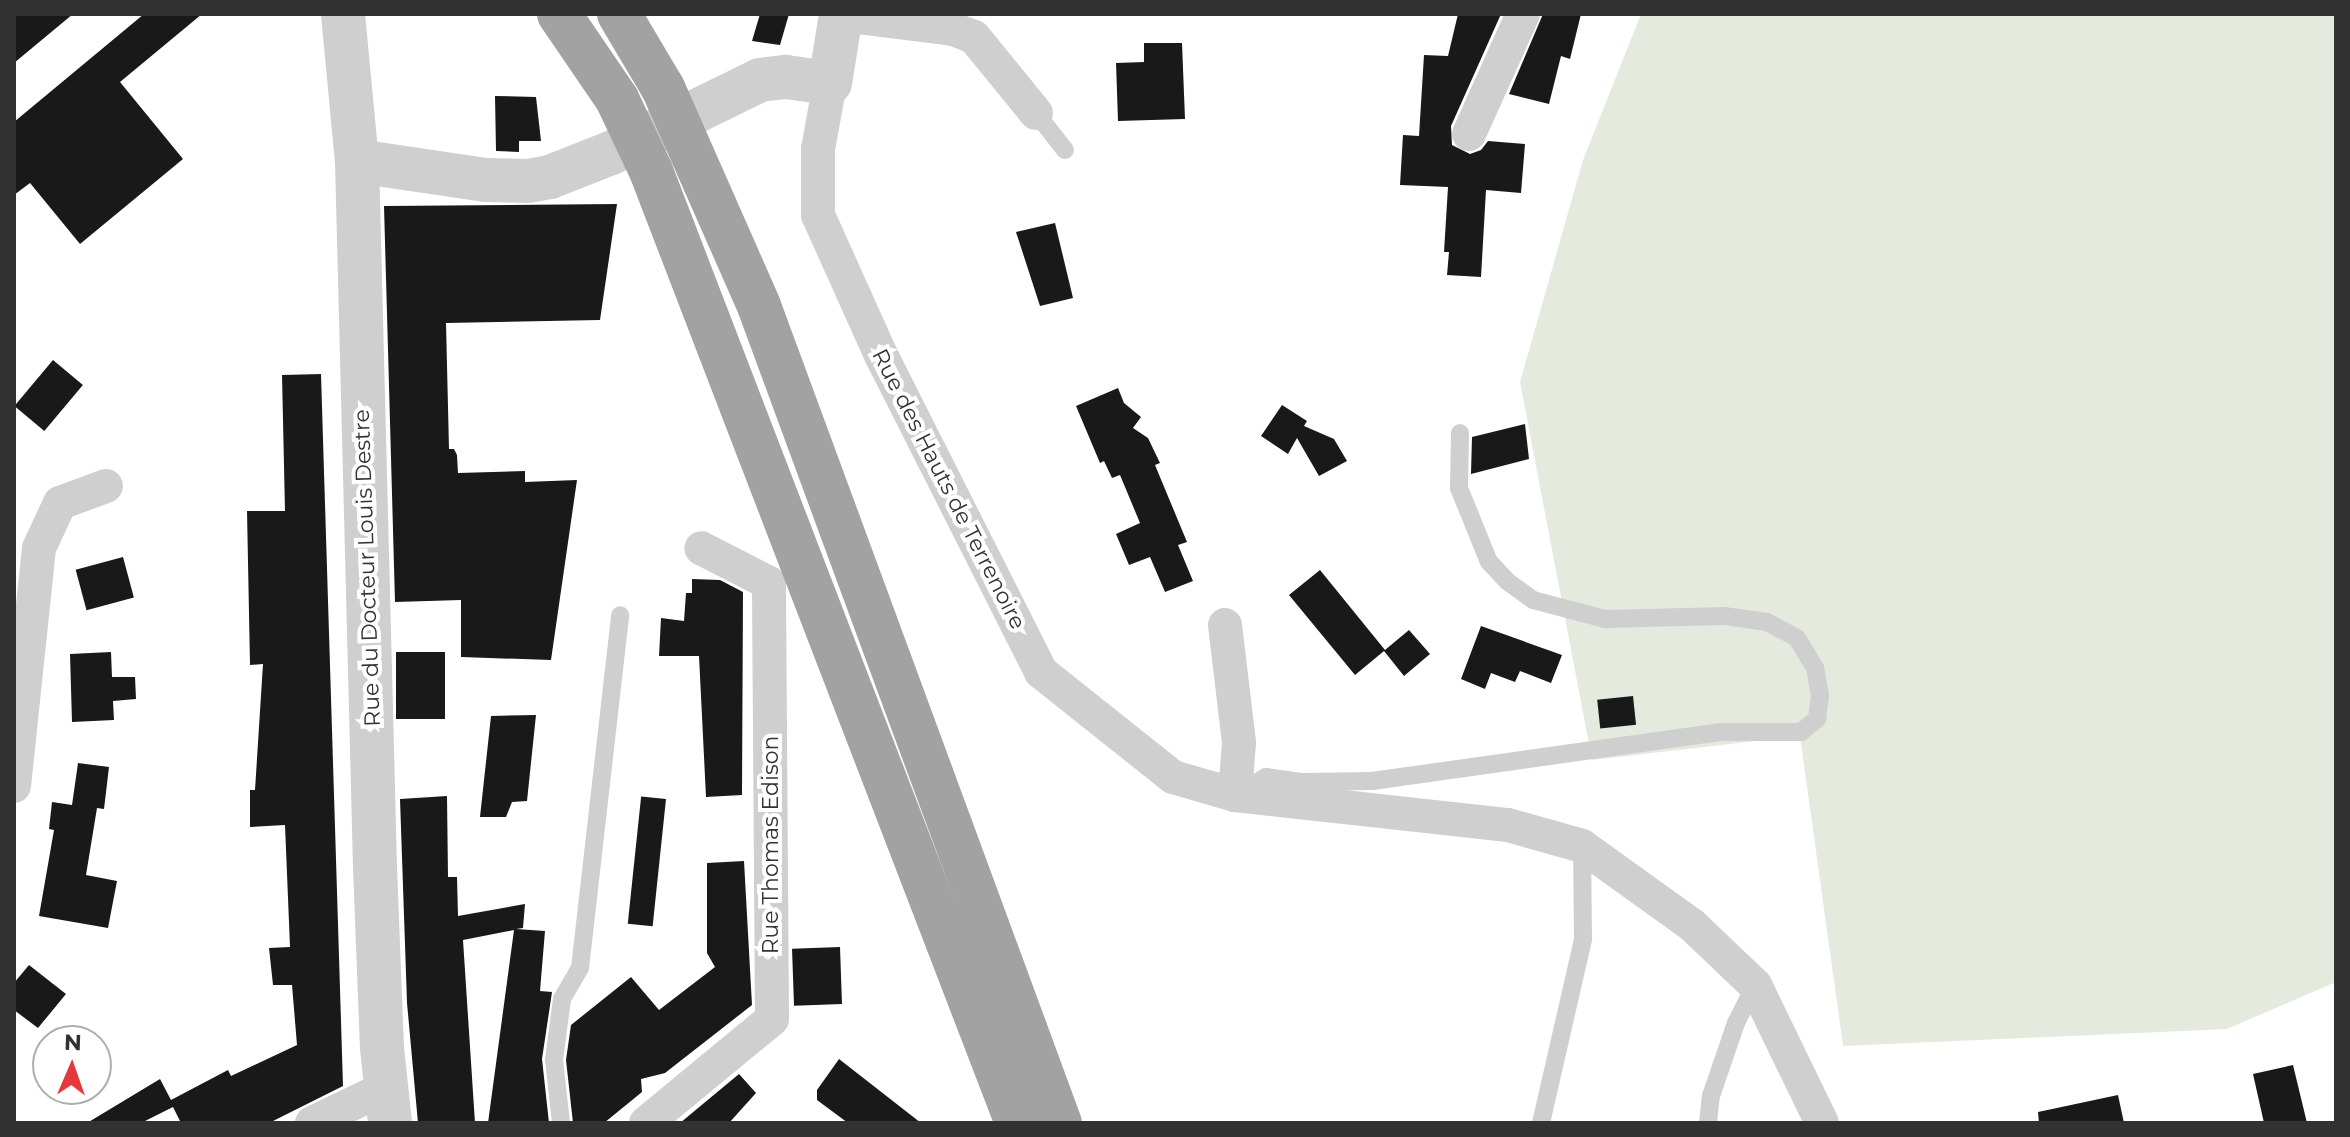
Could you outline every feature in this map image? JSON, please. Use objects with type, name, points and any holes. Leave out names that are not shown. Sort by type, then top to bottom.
[{"type":"highway","points":[[559,14],[617,99],[651,171],[1017,1123]]},
{"type":"highway","points":[[619,14],[663,88],[759,306],[1060,1123]]},
{"type":"street","name":"Rue du Docteur Louis Destre","points":[[343,14],[357,161],[375,867],[387,1105]]},
{"type":"street","points":[[1469,134],[1523,14]]},
{"type":"street","points":[[357,161],[486,180],[539,179],[571,171],[760,80],[786,77],[830,83],[841,15],[953,29],[974,37],[1036,113]]},
{"type":"street","name":"Rue des Hauts de Terrenoire","points":[[830,83],[818,149],[818,215],[881,355],[1041,672],[1173,777],[1235,795],[1508,825],[1582,846],[1692,925],[1755,985],[1822,1123]]},
{"type":"street","points":[[14,786],[39,548],[60,503],[106,486]]},
{"type":"street","name":"Rue Thomas Edison","points":[[646,1123],[772,1019],[769,583],[701,548]]},
{"type":"street","points":[[1225,625],[1239,742],[1235,795]]},
{"type":"street","points":[[312,1123],[387,1105]]},
{"type":"lane","points":[[1036,113],[1065,150]]},
{"type":"lane","points":[[1235,795],[1266,777],[1302,782],[1372,781],[1722,732],[1801,732],[1817,719],[1820,696],[1815,668],[1797,638],[1767,622],[1725,616],[1605,619],[1533,600],[1507,581],[1489,562],[1459,488],[1460,433]]},
{"type":"lane","points":[[561,1123],[554,1060],[562,999],[580,968],[620,615]]},
{"type":"lane","points":[[1541,1123],[1583,939],[1582,846]]},
{"type":"lane","points":[[1708,1123],[1711,1096],[1736,1023],[1755,985]]},
{"type":"shaded area","points":[[1641,14],[2336,14],[2336,982],[2227,1029],[1843,1046],[1800,736],[1592,760],[1520,382],[1583,160]]},
{"type":"building","points":[[14,14],[73,14],[14,63]]},
{"type":"building","points":[[144,14],[202,14],[120,82],[183,159],[80,244],[30,183],[14,195],[14,122]]},
{"type":"building","points":[[760,14],[789,14],[780,45],[752,41]]},
{"type":"building","points":[[1458,14],[1501,14],[1451,126],[1452,145],[1470,154],[1481,150],[1488,141],[1525,144],[1521,193],[1486,190],[1481,277],[1447,275],[1449,252],[1444,252],[1448,187],[1400,185],[1403,135],[1419,136],[1424,55],[1448,56]]},
{"type":"building","points":[[1543,14],[1581,14],[1570,59],[1561,56],[1549,104],[1509,94]]},
{"type":"building","points":[[1144,43],[1182,43],[1185,119],[1118,121],[1116,63],[1144,62]]},
{"type":"building","points":[[495,96],[536,97],[541,141],[519,141],[519,152],[496,151]]},
{"type":"building","points":[[617,204],[600,320],[446,323],[449,449],[454,449],[457,455],[458,473],[525,471],[525,482],[577,480],[551,660],[461,657],[461,600],[395,602],[384,206]]},
{"type":"building","points":[[1055,223],[1073,298],[1040,306],[1016,232]]},
{"type":"building","points":[[53,360],[83,385],[44,431],[14,406]]},
{"type":"building","points":[[321,374],[343,1086],[269,1123],[181,1123],[173,1107],[141,1123],[87,1123],[160,1079],[171,1100],[228,1070],[231,1076],[297,1045],[292,985],[273,985],[269,948],[290,947],[285,825],[250,827],[250,790],[255,790],[263,664],[250,665],[247,511],[285,511],[282,375]]},
{"type":"building","points":[[1118,388],[1124,403],[1141,417],[1133,428],[1148,438],[1160,463],[1155,465],[1187,542],[1178,545],[1193,581],[1165,592],[1150,557],[1129,565],[1116,534],[1140,523],[1120,475],[1112,478],[1104,461],[1100,463],[1076,406]]},
{"type":"building","points":[[1282,405],[1307,421],[1304,426],[1334,439],[1347,461],[1319,476],[1297,438],[1288,454],[1261,436]]},
{"type":"building","points":[[1525,424],[1529,459],[1471,474],[1472,437]]},
{"type":"building","points":[[123,557],[134,598],[87,610],[76,570]]},
{"type":"building","points":[[1320,570],[1385,650],[1409,630],[1430,654],[1404,676],[1384,651],[1355,675],[1289,595]]},
{"type":"building","points":[[692,579],[720,580],[743,592],[742,795],[706,797],[699,656],[659,656],[661,618],[684,621],[686,593],[692,593]]},
{"type":"building","points":[[1481,626],[1562,655],[1551,683],[1520,671],[1515,682],[1491,673],[1485,689],[1461,679]]},
{"type":"building","points":[[111,652],[112,677],[135,677],[136,699],[113,701],[114,720],[72,722],[70,654]]},
{"type":"building","points":[[396,652],[445,652],[445,719],[396,719]]},
{"type":"building","points":[[1633,696],[1636,725],[1600,729],[1597,700]]},
{"type":"building","points":[[536,715],[527,801],[512,802],[506,817],[480,817],[491,716]]},
{"type":"building","points":[[78,763],[109,767],[104,809],[97,808],[86,875],[117,881],[108,928],[39,916],[54,830],[49,829],[52,802],[72,805]]},
{"type":"building","points":[[447,796],[448,877],[457,877],[458,916],[525,904],[523,928],[516,929],[545,931],[540,991],[552,992],[542,1059],[549,1123],[488,1123],[514,930],[463,940],[475,1123],[418,1123],[407,1003],[400,799]]},
{"type":"building","points":[[641,796],[666,799],[653,926],[628,924]]},
{"type":"building","points":[[744,861],[752,1005],[665,1073],[641,1079],[642,1092],[604,1123],[573,1123],[566,1060],[571,1025],[631,977],[659,1010],[715,967],[707,953],[707,863]]},
{"type":"building","points":[[840,947],[842,1004],[794,1006],[792,949]]},
{"type":"building","points":[[29,965],[66,994],[40,1025],[34,1025],[14,1010],[14,983]]},
{"type":"building","points":[[839,1059],[921,1123],[848,1123],[817,1100],[817,1090]]},
{"type":"building","points":[[2293,1065],[2307,1123],[2264,1123],[2253,1074]]},
{"type":"building","points":[[739,1074],[756,1093],[729,1123],[680,1123]]},
{"type":"building","points":[[2118,1095],[2124,1123],[2039,1123],[2038,1112]]}]
